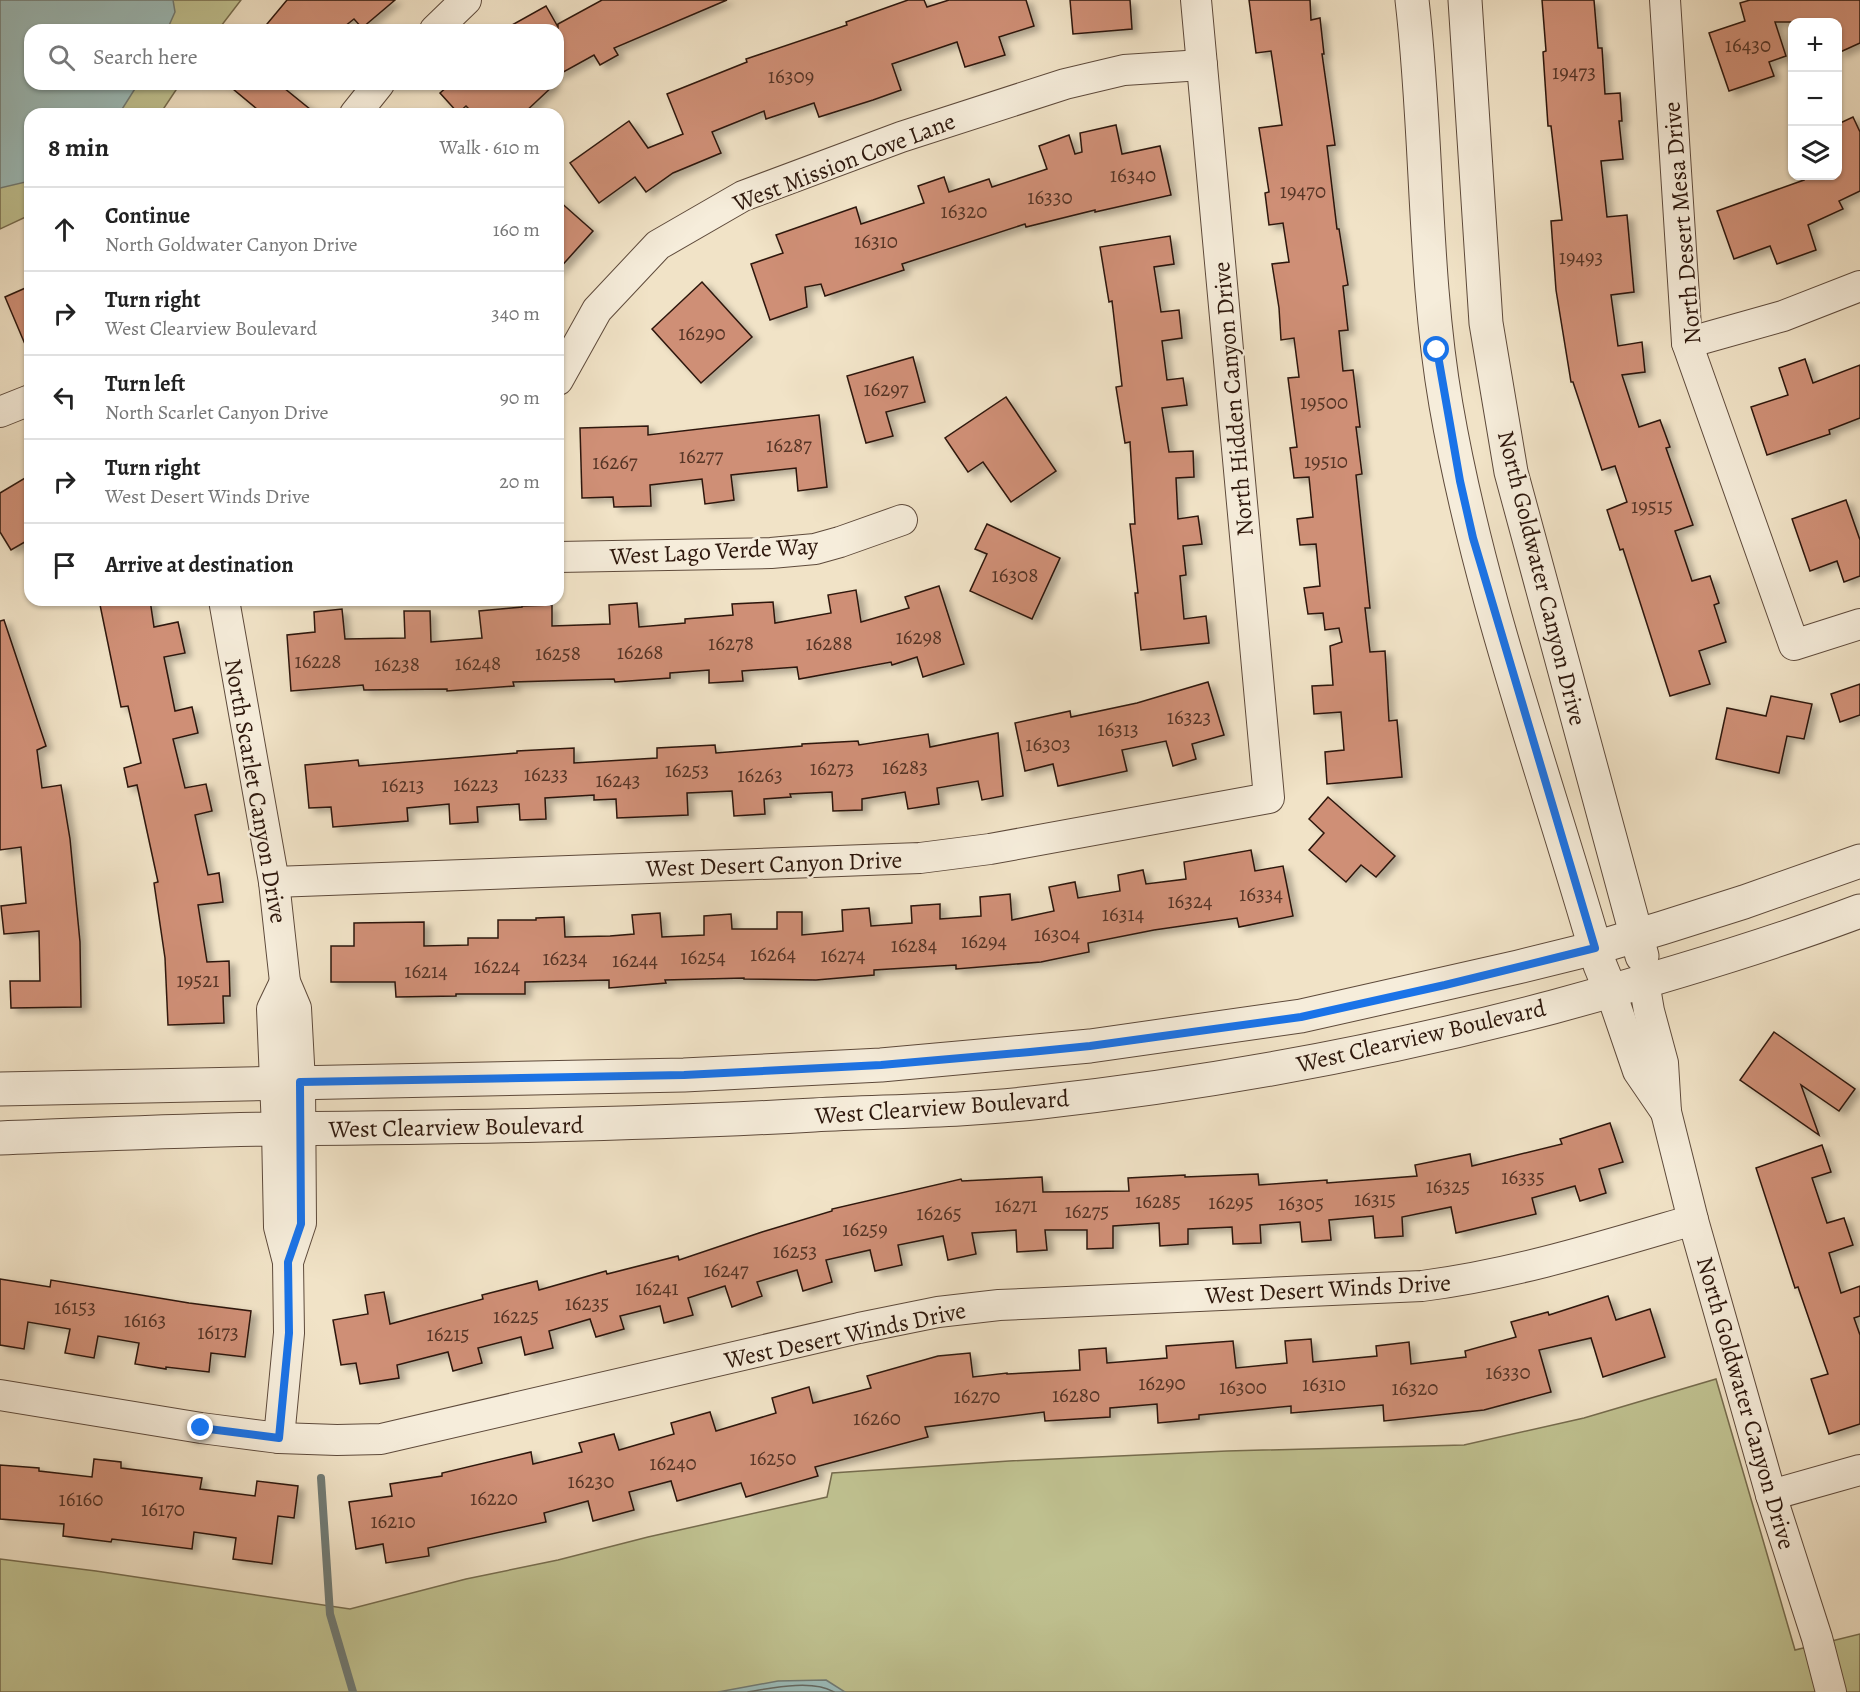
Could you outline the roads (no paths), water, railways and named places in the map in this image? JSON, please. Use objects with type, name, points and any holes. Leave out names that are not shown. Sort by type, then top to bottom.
[{"type":"street","points":[[441,24],[466,0]]},
{"type":"street","name":"North Hidden Canyon Drive","points":[[1196,0],[1269,798]]},
{"type":"street","name":"North Goldwater Canyon Drive","points":[[1413,0],[1437,350],[1458,470],[1477,549],[1600,965],[1638,1071],[1666,1112]]},
{"type":"street","name":"North Goldwater Canyon Drive","points":[[1465,0],[1486,323],[1511,472],[1638,935],[1649,1011],[1663,1063],[1666,1112],[1694,1220],[1771,1495],[1817,1638],[1831,1692]]},
{"type":"street","name":"North Desert Mesa Drive","points":[[1665,0],[1687,343],[1794,645],[1860,624]]},
{"type":"street","name":"West Mission Cove Lane","points":[[564,369],[597,310],[658,245],[743,196],[901,137],[1065,84],[1124,70],[1202,65]]},
{"type":"street","points":[[360,108],[374,90]]},
{"type":"street","points":[[1687,343],[1783,316],[1860,286]]},
{"type":"street","points":[[0,412],[24,402]]},
{"type":"street","name":"West Lago Verde Way","points":[[564,557],[771,553],[815,549],[902,519]]},
{"type":"street","name":"North Scarlet Canyon Drive","points":[[225,606],[274,882],[285,982],[296,1008],[288,1082],[289,1130],[279,1227],[288,1262],[289,1333],[279,1438]]},
{"type":"street","name":"West Desert Canyon Drive","points":[[274,882],[920,858],[990,849],[1269,798]]},
{"type":"street","name":"West Clearview Boulevard","points":[[0,1089],[684,1075],[881,1065],[1030,1052],[1155,1037],[1301,1017],[1595,948],[1744,902],[1860,861]]},
{"type":"street","name":"West Clearview Boulevard","points":[[0,1138],[693,1122],[955,1110],[1042,1102],[1194,1082],[1342,1057],[1477,1026],[1611,992],[1758,948],[1860,911]]},
{"type":"street","name":"West Desert Winds Drive","points":[[0,1395],[201,1428],[279,1438],[381,1439],[859,1328],[938,1312],[999,1305],[1422,1286],[1471,1280],[1533,1266],[1694,1220]]},
{"type":"street","points":[[1771,1495],[1860,1470]]},
{"type":"water","points":[[0,0],[173,0],[175,12],[170,24],[24,24],[24,90],[134,90],[123,108],[24,108],[24,182],[0,188]]},
{"type":"water","points":[[826,1680],[845,1692],[718,1692],[778,1681]]},
{"type":"waterway","points":[[321,1478],[330,1614],[353,1692]]}]
